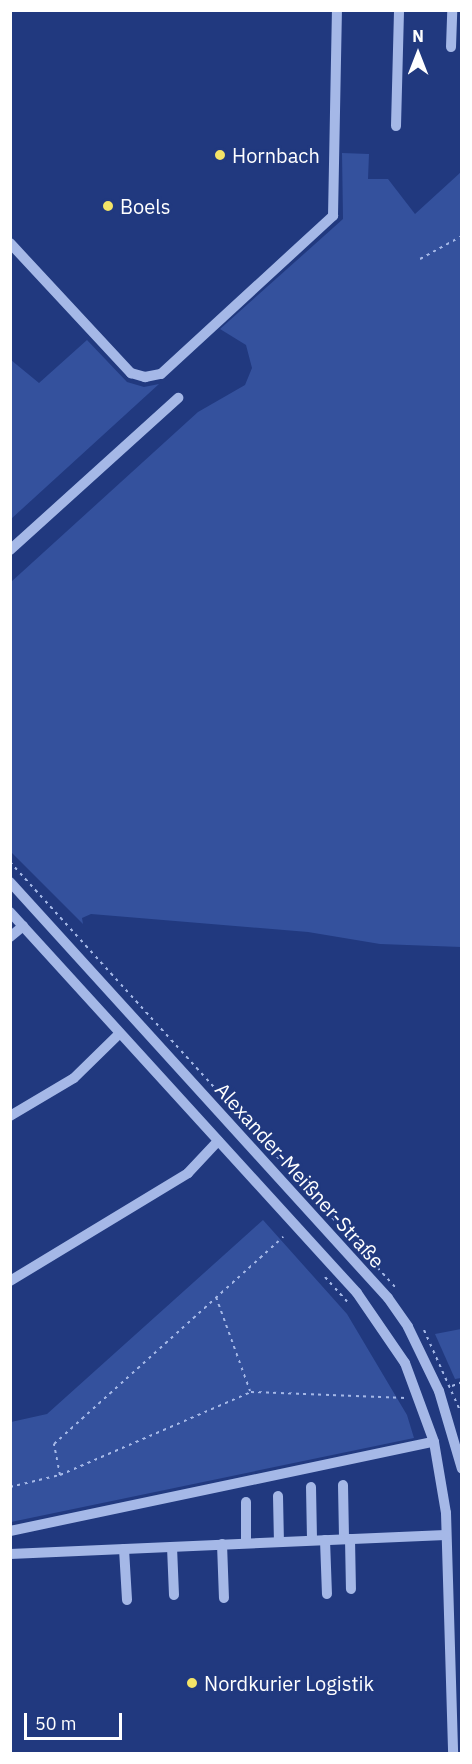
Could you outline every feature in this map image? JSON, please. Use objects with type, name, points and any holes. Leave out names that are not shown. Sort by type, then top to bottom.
[{"type":"street","points":[[10,243],[131,373],[145,377],[161,374],[333,216],[337,10]]},
{"type":"street","points":[[396,126],[399,10]]},
{"type":"street","points":[[451,47],[452,10]]},
{"type":"street","points":[[10,550],[178,398]]},
{"type":"street","name":"Alexander-Meißner-Straße","points":[[10,882],[404,1320],[439,1390],[462,1469]]},
{"type":"street","name":"Alexander-Meißner-Straße","points":[[10,912],[357,1293],[386,1331],[405,1363],[434,1442],[446,1534],[456,1679],[453,1754]]},
{"type":"street","points":[[10,938],[23,926]]},
{"type":"street","points":[[10,1116],[74,1078],[120,1033]]},
{"type":"street","points":[[153,1069],[167,1056]]},
{"type":"street","points":[[10,1281],[188,1173],[218,1141]]},
{"type":"street","points":[[386,1331],[404,1320]]},
{"type":"street","points":[[10,1531],[434,1442]]},
{"type":"street","points":[[343,1485],[351,1589]]},
{"type":"street","points":[[311,1487],[312,1540]]},
{"type":"street","points":[[278,1496],[279,1542]]},
{"type":"street","points":[[246,1502],[246,1543]]},
{"type":"street","points":[[10,1554],[446,1534]]},
{"type":"street","points":[[325,1540],[327,1594]]},
{"type":"street","points":[[222,1544],[224,1598]]},
{"type":"street","points":[[172,1547],[174,1595]]},
{"type":"street","points":[[124,1549],[126,1600]]},
{"type":"path","points":[[420,259],[462,236]]},
{"type":"path","points":[[284,1232],[291,1240]]},
{"type":"path","points":[[60,1475],[54,1444],[283,1237]]},
{"type":"path","points":[[322,1274],[353,1308]]},
{"type":"path","points":[[216,1298],[251,1392]]},
{"type":"path","points":[[404,1391],[410,1406]]},
{"type":"path","points":[[10,1487],[60,1475],[251,1392],[388,1398]]},
{"type":"shaded area","points":[[342,153],[369,154],[368,179],[388,179],[415,214],[461,172],[461,947],[380,944],[308,932],[91,914],[82,918],[83,924],[11,852],[11,582],[198,412],[245,385],[252,368],[246,345],[220,329],[343,219]]},
{"type":"shaded area","points":[[87,340],[127,382],[144,387],[159,384],[11,519],[11,360],[39,383]]},
{"type":"shaded area","points":[[263,1220],[347,1314],[407,1415],[414,1438],[11,1522],[11,1422],[47,1414]]},
{"type":"shaded area","points":[[461,1329],[461,1378],[455,1379],[435,1334]]},
{"type":"place","name":"Hornbach","points":[[220,155]]},
{"type":"place","name":"Boels","points":[[108,206]]},
{"type":"place","name":"Nordkurier Logistik","points":[[192,1683]]}]
